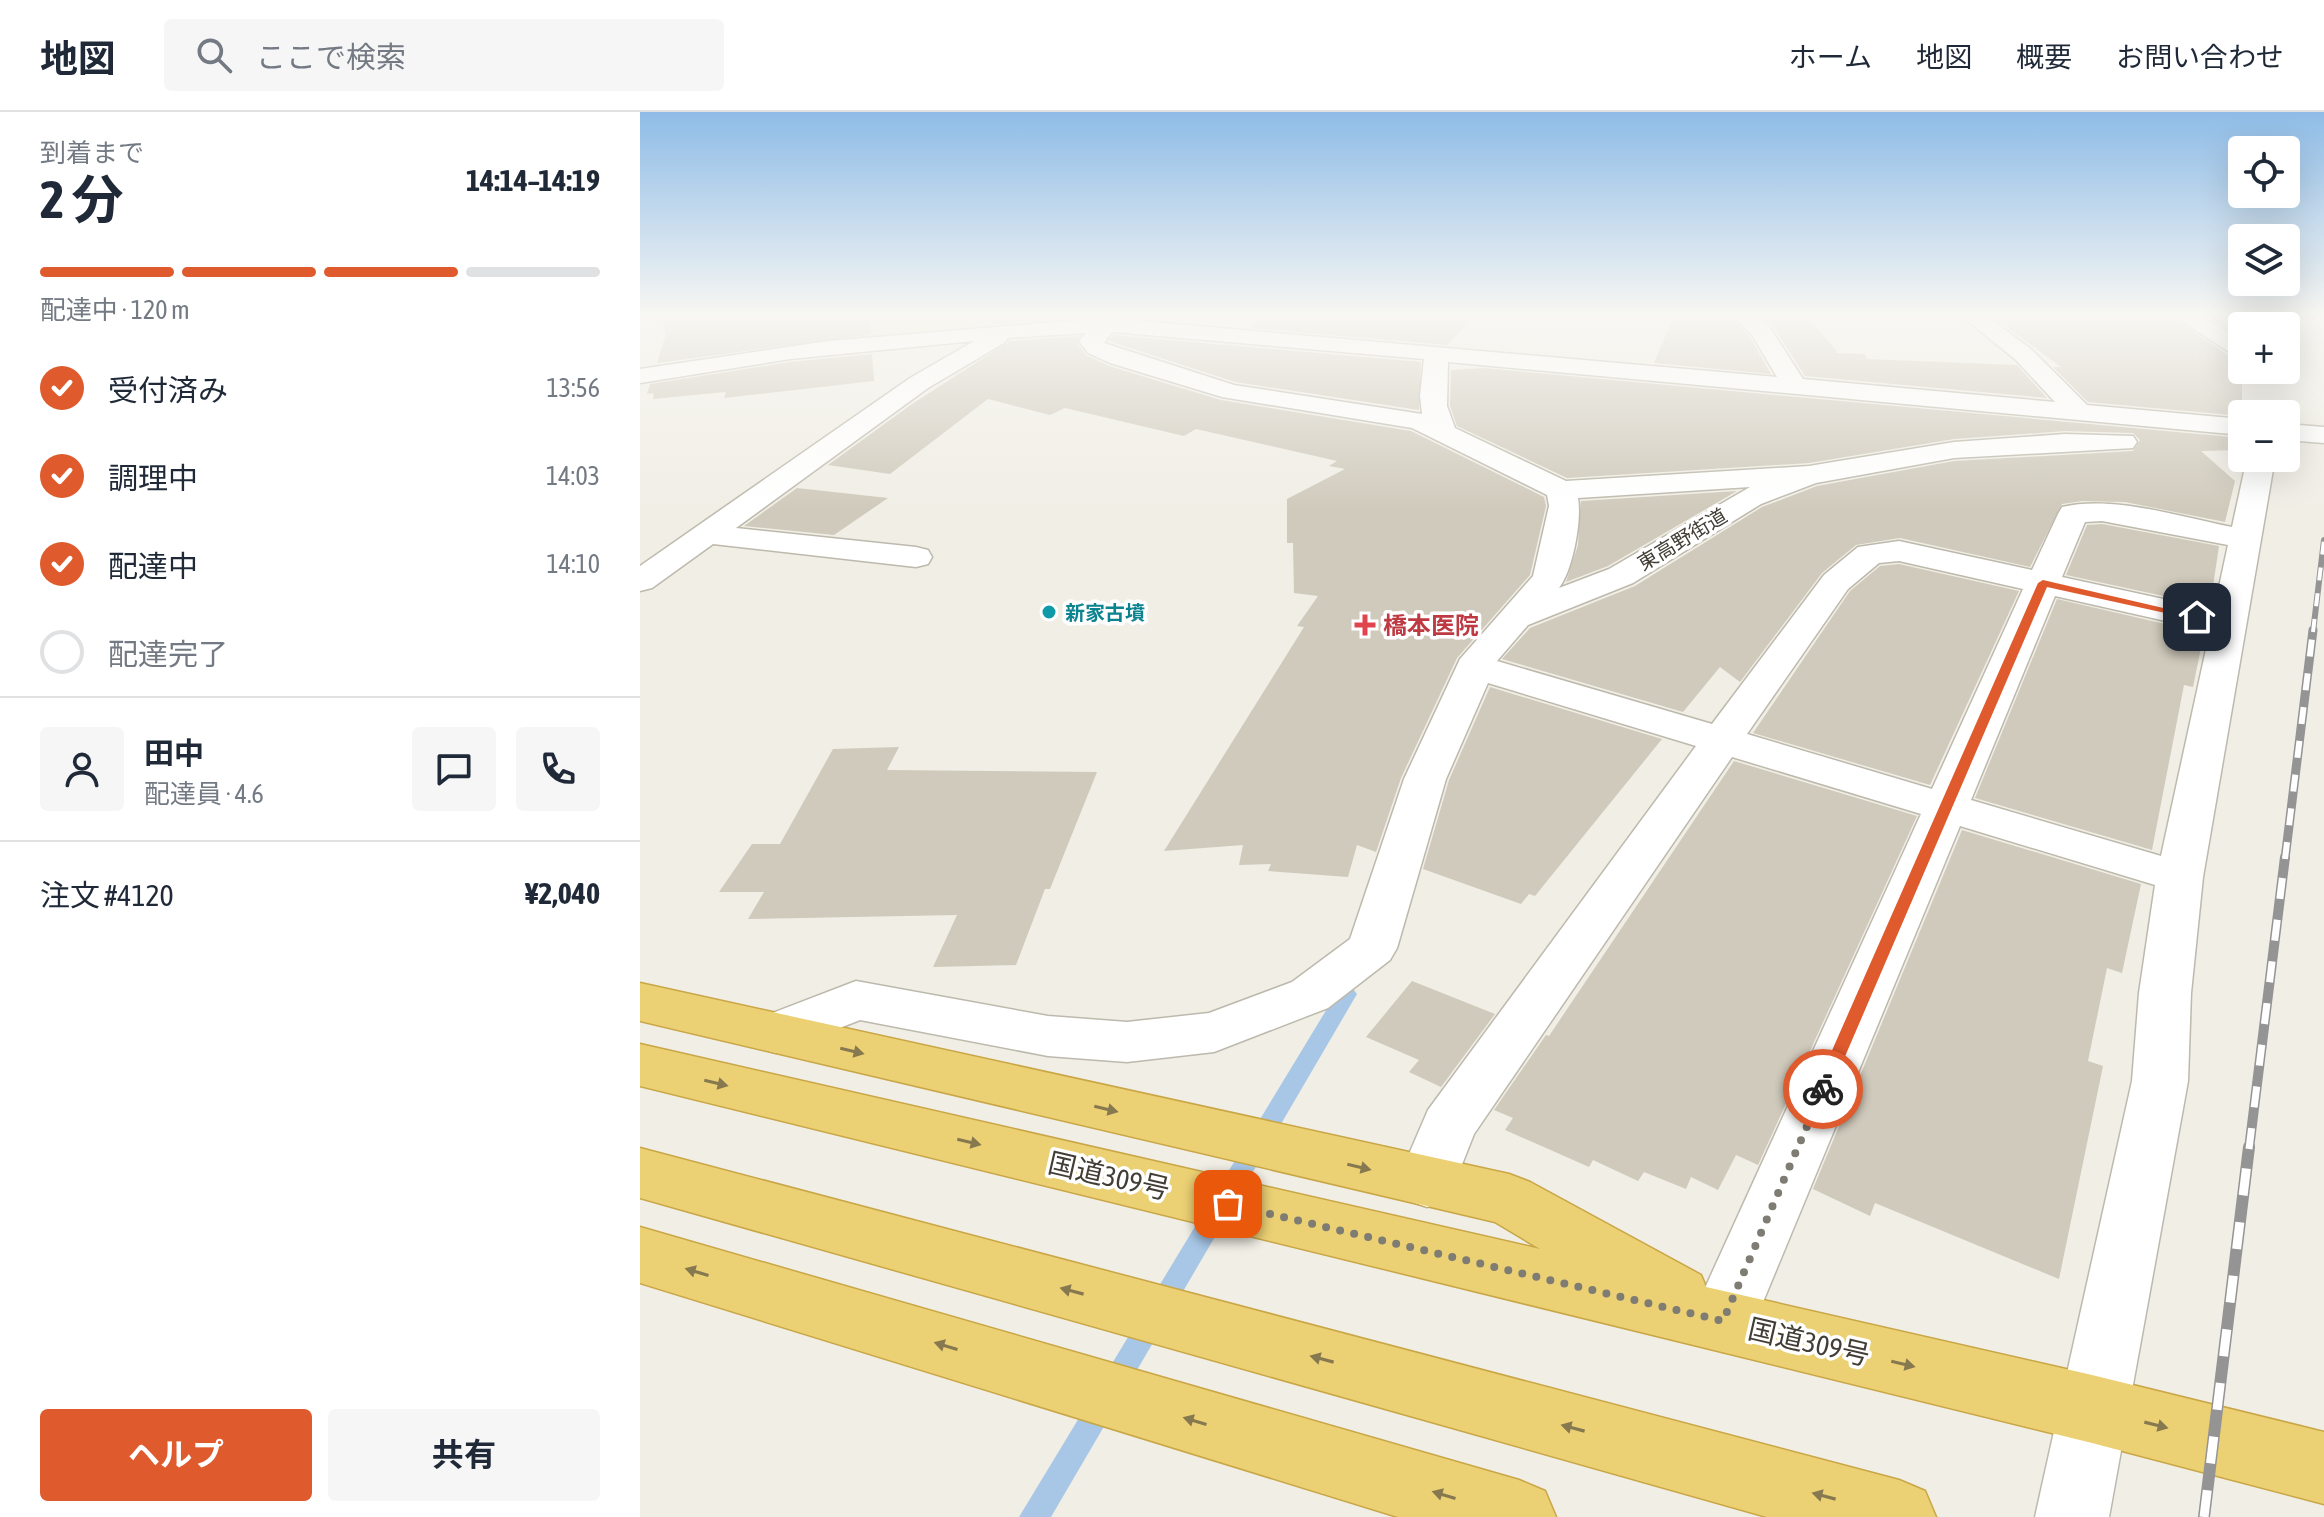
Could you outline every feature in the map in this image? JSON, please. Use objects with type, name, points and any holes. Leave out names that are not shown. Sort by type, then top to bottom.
[{"type":"highway","points":[[640,1002],[1509,1200],[1723,1321]]},
{"type":"highway","name":"国道309号","points":[[640,1065],[2092,1409],[2324,1468]]},
{"type":"highway","points":[[640,1173],[1899,1517]]},
{"type":"highway","points":[[640,1255],[1519,1517]]},
{"type":"street","points":[[640,581],[927,379]]},
{"type":"street","points":[[1184,379],[1231,392],[1419,421],[1561,490],[1809,475]]},
{"type":"street","points":[[1434,379],[1432,397],[1436,422],[1446,435]]},
{"type":"street","points":[[1714,379],[2228,426]]},
{"type":"street","points":[[1790,379],[1795,386]]},
{"type":"street","points":[[2047,379],[2079,412]]},
{"type":"street","points":[[2300,433],[2324,435]]},
{"type":"street","name":"東高野街道","points":[[776,1033],[856,1000],[1048,1036],[1127,1042],[1214,1032],[1310,995],[1372,948],[1425,779],[1476,667],[1518,617],[1621,576],[1750,498],[1809,475],[1954,450],[2065,442],[2228,443]]},
{"type":"street","points":[[2072,1517],[2160,1081],[2165,993],[2180,877],[2258,472]]},
{"type":"street","points":[[1518,617],[1549,579],[1557,552],[1564,506],[1561,490]]},
{"type":"street","points":[[1723,1321],[2073,514],[2102,512],[2245,539]]},
{"type":"street","points":[[707,534],[916,557]]},
{"type":"street","points":[[1427,1182],[1448,1126],[1820,602],[1836,582],[1870,554],[1899,551],[2228,624]]},
{"type":"street","points":[[1476,667],[2180,877]]},
{"type":"building","points":[[685,379],[874,379],[874,381],[724,398],[726,392],[653,399],[654,393],[647,394],[650,384]]},
{"type":"building","points":[[952,379],[1150,379],[1221,400],[1411,431],[1544,497],[1546,506],[1530,575],[1457,658],[1401,778],[1376,852],[1357,845],[1348,877],[1268,871],[1271,864],[1239,865],[1243,845],[1164,851],[1304,627],[1297,626],[1318,596],[1294,593],[1293,543],[1287,543],[1287,499],[1345,469],[1329,466],[1337,461],[1196,429],[1184,436],[1065,408],[1050,415],[988,399],[890,474],[828,465]]},
{"type":"building","points":[[1224,379],[1420,379],[1419,410]]},
{"type":"building","points":[[1451,379],[1598,379],[2228,437],[2228,450],[2201,451],[2235,481],[2225,522],[2125,502],[2062,504],[2030,567],[1900,538],[1856,545],[1822,573],[1740,682],[1720,667],[1683,712],[1502,659],[1530,628],[1635,586],[1762,507],[1817,486],[1954,461],[2133,451],[2140,440],[2133,433],[2065,431],[1954,439],[1809,463],[1567,478],[1457,426],[1450,406]]},
{"type":"building","points":[[1833,379],[2029,379],[2047,398]]},
{"type":"building","points":[[2065,379],[2228,379],[2228,384],[2242,384],[2242,400],[2228,400],[2228,415],[2088,402]]},
{"type":"building","points":[[797,488],[888,498],[834,535],[744,526]]},
{"type":"building","points":[[1737,491],[1608,566],[1566,582],[1578,545],[1581,501]]},
{"type":"building","points":[[2102,524],[2219,546],[2210,606],[2066,575],[2087,525]]},
{"type":"building","points":[[1899,564],[2019,591],[1930,785],[1753,733],[1850,591],[1880,566]]},
{"type":"building","points":[[2057,599],[2204,633],[2193,687],[2184,685],[2152,850],[1975,798]]},
{"type":"building","points":[[1490,687],[1662,739],[1535,896],[1529,894],[1521,904],[1423,869],[1449,780]]},
{"type":"building","points":[[899,747],[887,770],[1097,772],[1050,889],[1045,889],[1016,965],[933,967],[957,915],[748,919],[764,892],[719,892],[752,844],[780,844],[833,749]]},
{"type":"building","points":[[1734,761],[1917,816],[1758,1165],[1736,1155],[1718,1190],[1691,1177],[1686,1189],[1644,1172],[1638,1181],[1593,1160],[1589,1167],[1505,1130],[1513,1118],[1494,1110],[1546,1035],[1549,1036]]},
{"type":"building","points":[[1962,830],[2141,884],[2122,973],[2107,968],[2088,1061],[2103,1066],[2059,1279],[1875,1203],[1870,1216],[1813,1189]]},
{"type":"building","points":[[1412,981],[1495,1014],[1441,1087],[1409,1072],[1419,1060],[1366,1037]]},
{"type":"waterway","points":[[1034,1517],[1346,994]]},
{"type":"railway","points":[[2313,632],[2324,540]]},
{"type":"railway","points":[[2285,859],[2313,630]]},
{"type":"railway","points":[[2249,1149],[2285,857]]},
{"type":"railway","points":[[2204,1517],[2249,1147]]},
{"type":"way so far","points":[[1228,1204],[1723,1321],[1823,1089]]},
{"type":"place","name":"新家古墳","points":[[1049,612]]},
{"type":"place","name":"橋本医院","points":[[1365,625]]},
{"type":"route","points":[[1823,1089],[2043,583],[2197,617]]}]
